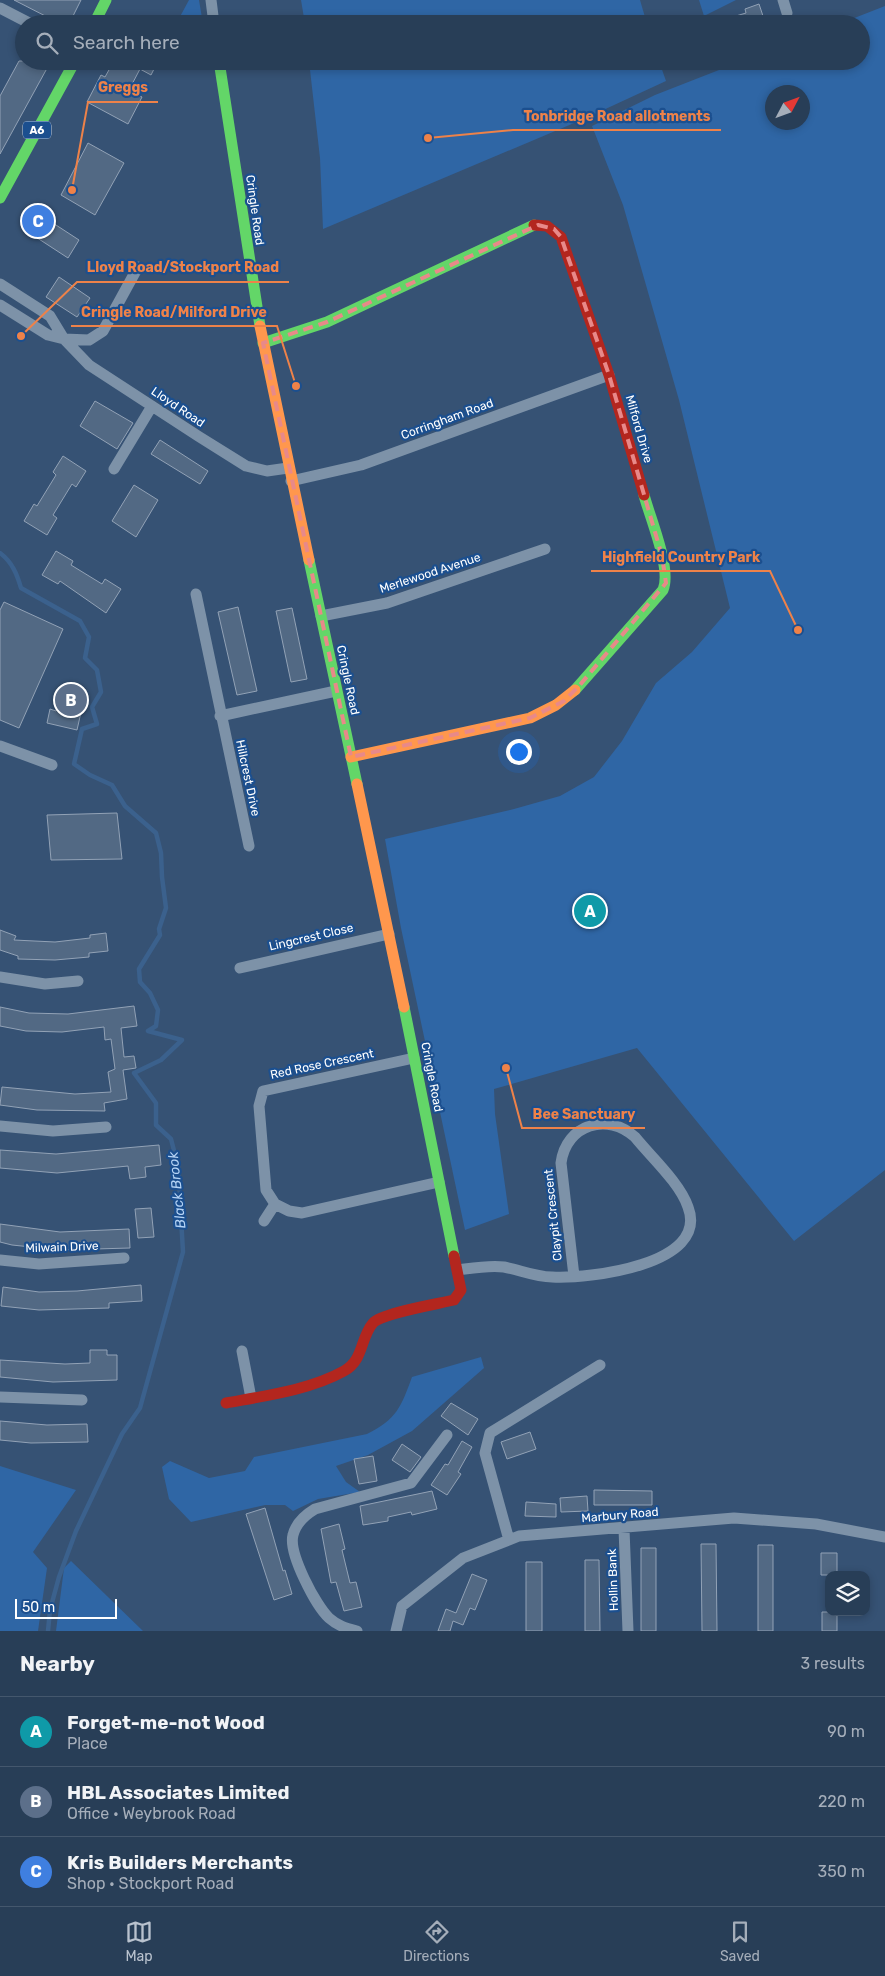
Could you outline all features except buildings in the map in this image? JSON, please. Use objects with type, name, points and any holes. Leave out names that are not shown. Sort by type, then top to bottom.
[{"type":"main road","points":[[98,15],[106,0]]},
{"type":"main road","name":"A6","points":[[0,198],[70,70]]},
{"type":"main road","name":"Cringle Road","points":[[220,70],[263,343],[288,468],[389,934],[461,1290],[454,1300],[379,1318],[370,1323],[357,1359],[352,1366],[330,1378],[251,1398]]},
{"type":"main road","name":"Milford Drive","points":[[263,343],[327,322],[530,226],[538,225],[554,229],[561,237],[610,375],[662,556],[666,583],[663,590],[564,701],[530,718],[351,757]]},
{"type":"main road","points":[[226,1403],[251,1398]]},
{"type":"street","points":[[210,0],[212,15]]},
{"type":"street","points":[[783,0],[786,13]]},
{"type":"street","points":[[0,8],[15,16]]},
{"type":"street","points":[[64,339],[89,340],[100,335],[138,267]]},
{"type":"street","name":"Lloyd Road","points":[[0,284],[50,316],[64,339],[89,365],[152,406],[246,466],[267,471],[288,468]]},
{"type":"street","name":"Lloyd Road","points":[[0,305],[48,335],[64,339]]},
{"type":"street","name":"Corringham Road","points":[[291,481],[361,465],[610,375]]},
{"type":"street","points":[[114,469],[152,406]]},
{"type":"street","name":"Merlewood Avenue","points":[[321,616],[387,603],[545,549]]},
{"type":"street","name":"Hillcrest Drive","points":[[196,594],[220,716],[249,846]]},
{"type":"street","points":[[220,716],[336,691]]},
{"type":"street","points":[[0,746],[52,765]]},
{"type":"street","name":"Lingcrest Close","points":[[240,968],[389,934]]},
{"type":"street","points":[[0,977],[45,984],[78,982]]},
{"type":"street","name":"Red Rose Crescent","points":[[275,1204],[266,1190],[259,1106],[263,1091],[414,1058]]},
{"type":"street","name":"Claypit Crescent","points":[[458,1270],[492,1266],[538,1276],[574,1276],[638,1267],[672,1252],[686,1237],[690,1219],[689,1208],[683,1195],[636,1137],[627,1129],[614,1124],[580,1130],[572,1135],[563,1150],[561,1162],[574,1276]]},
{"type":"street","points":[[0,1126],[53,1131],[106,1127]]},
{"type":"street","points":[[264,1221],[275,1204],[289,1211],[302,1213],[438,1182]]},
{"type":"street","name":"Milwain Drive","points":[[0,1260],[39,1264],[124,1258]]},
{"type":"street","points":[[242,1351],[251,1398]]},
{"type":"street","points":[[509,1540],[485,1453],[490,1433],[600,1366]]},
{"type":"street","points":[[0,1397],[82,1400]]},
{"type":"street","points":[[357,1631],[341,1627],[327,1617],[292,1553],[293,1535],[303,1517],[315,1509],[410,1483],[447,1434]]},
{"type":"street","name":"Marbury Road","points":[[396,1631],[402,1606],[463,1558],[519,1536],[624,1529],[734,1518],[816,1524],[885,1537]]},
{"type":"street","name":"Hollin Bank","points":[[624,1529],[628,1631]]},
{"type":"highlighted area","points":[[538,225],[554,229],[561,237],[609,375],[662,556],[666,583],[579,686],[564,701],[530,718],[351,757],[263,343],[327,322]]},
{"type":"shaded area","points":[[189,0],[199,0],[202,15],[181,15]]},
{"type":"shaded area","points":[[301,0],[640,0],[644,15],[304,15]]},
{"type":"shaded area","points":[[699,0],[736,0],[706,15],[704,15]]},
{"type":"shaded area","points":[[885,6],[885,1170],[794,1241],[637,1048],[494,1089],[495,1114],[509,1214],[465,1230],[401,928],[385,839],[514,809],[560,796],[594,777],[622,741],[656,683],[692,652],[730,608],[679,400],[623,205],[592,126],[655,95],[719,70],[870,70],[870,15],[862,15]]},
{"type":"shaded area","points":[[310,70],[662,70],[666,81],[586,118],[323,229],[320,158]]},
{"type":"shaded area","points":[[481,1357],[484,1368],[412,1431],[368,1455],[336,1466],[346,1482],[360,1492],[318,1499],[293,1511],[285,1505],[265,1505],[191,1522],[169,1499],[162,1467],[170,1461],[209,1478],[245,1471],[254,1457],[367,1434],[385,1423],[397,1411],[412,1377]]},
{"type":"shaded area","points":[[0,1466],[76,1490],[33,1552],[47,1568],[38,1631],[0,1631]]},
{"type":"shaded area","points":[[71,1561],[143,1631],[56,1631],[64,1568]]},
{"type":"waterway","name":"Black Brook","points":[[0,553],[8,560],[21,588],[80,621],[89,637],[85,658],[97,670],[101,692],[92,707],[97,724],[82,729],[74,764],[90,775],[112,785],[125,806],[156,833],[161,853],[166,908],[159,929],[160,935],[139,969],[140,982],[150,993],[158,1010],[156,1026],[148,1031],[182,1040],[161,1060],[134,1073],[156,1103],[156,1125],[171,1139],[178,1166],[183,1252],[140,1408],[122,1434],[76,1531],[59,1577],[50,1610],[48,1631]]},
{"type":"traffic: fast","points":[[98,15],[106,0]]},
{"type":"traffic: fast","points":[[0,198],[70,70]]},
{"type":"traffic: fast","points":[[220,70],[260,326]]},
{"type":"traffic: fast","points":[[263,343],[327,322],[534,225]]},
{"type":"traffic: fast","points":[[575,690],[663,590],[665,581],[663,557],[644,495]]},
{"type":"traffic: fast","points":[[309,560],[357,784]]},
{"type":"traffic: fast","points":[[404,1007],[454,1256]]},
{"type":"traffic: slow","points":[[260,326],[309,560]]},
{"type":"traffic: slow","points":[[351,757],[530,718],[556,705],[575,690]]},
{"type":"traffic: slow","points":[[357,784],[404,1007]]},
{"type":"traffic: jam","points":[[534,225],[547,226],[561,237],[609,375],[644,495]]},
{"type":"traffic: jam","points":[[226,1403],[302,1388],[331,1378],[344,1371],[359,1355],[369,1329],[378,1319],[398,1312],[454,1300],[461,1290],[454,1256]]},
{"type":"place","name":"Tonbridge Road allotments","points":[[428,138]]},
{"type":"place","name":"Greggs","points":[[72,190]]},
{"type":"place","name":"Kris Builders Merchants","points":[[38,221]]},
{"type":"place","name":"Lloyd Road/Stockport Road","points":[[21,336]]},
{"type":"place","name":"Cringle Road/Milford Drive","points":[[296,386]]},
{"type":"place","name":"Highfield Country Park","points":[[798,630]]},
{"type":"place","name":"HBL Associates Limited","points":[[71,700]]},
{"type":"place","name":"Forget-me-not Wood","points":[[590,911]]},
{"type":"place","name":"Bee Sanctuary","points":[[506,1068]]}]
